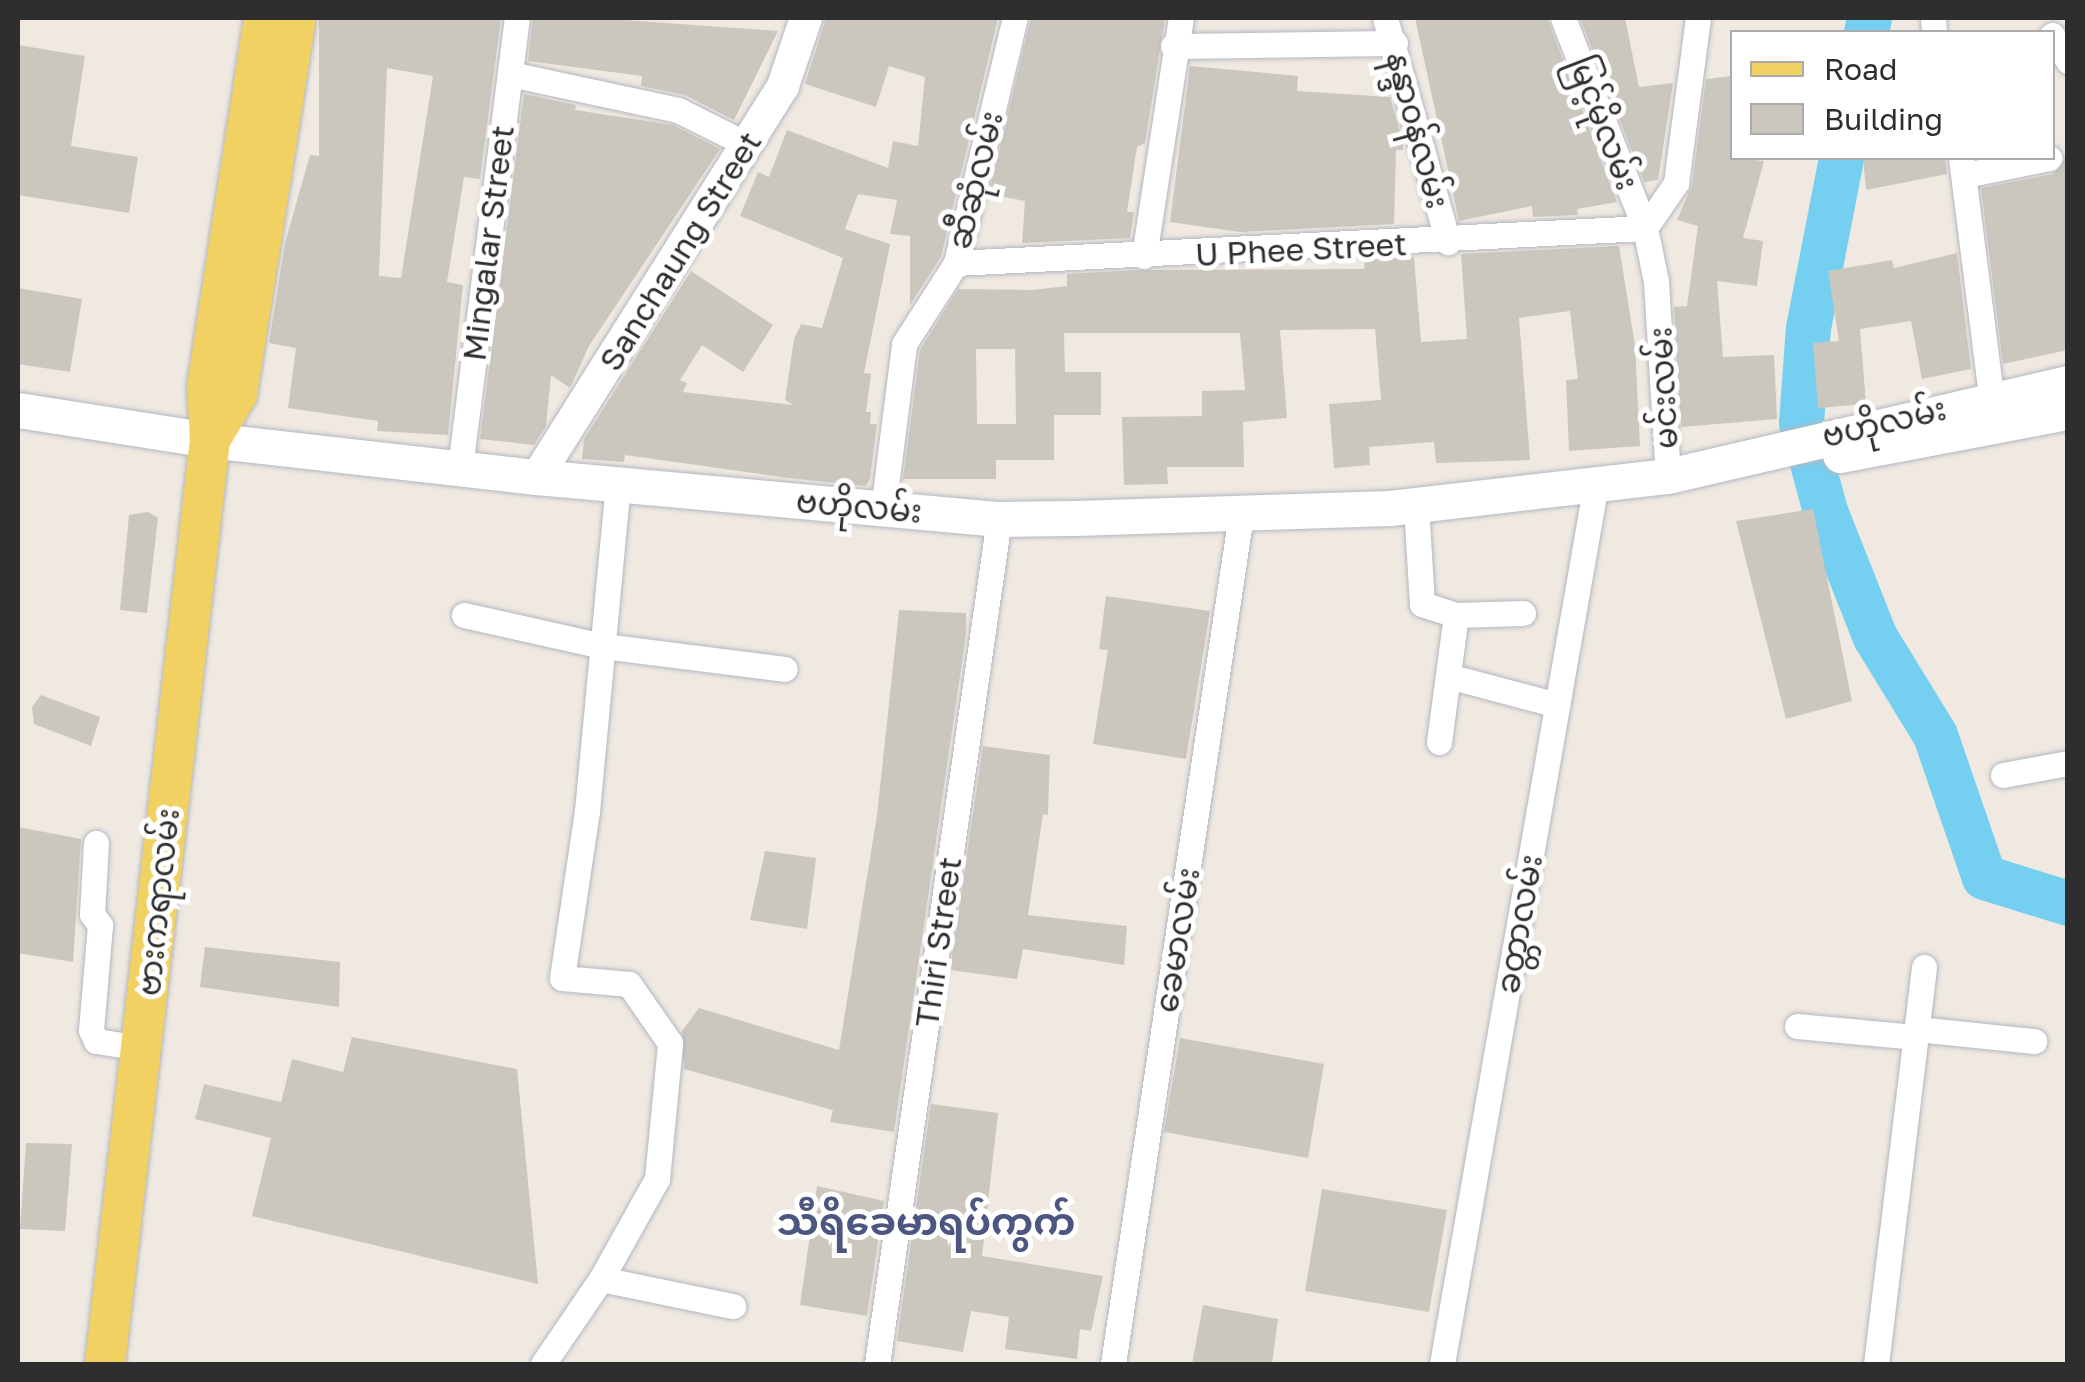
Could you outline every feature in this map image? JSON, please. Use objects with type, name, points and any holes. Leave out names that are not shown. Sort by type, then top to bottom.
[{"type":"main road","name":"ဗားကရာလမ်း","points":[[105,1364],[210,440],[207,387],[264,18]]},
{"type":"main road","name":"ဗားကရာလမ်း","points":[[210,440],[237,394],[296,18]]},
{"type":"main road","name":"ဗဟိုလမ်း","points":[[18,410],[210,440],[536,477],[1000,519],[1242,514],[1416,504],[1668,476],[1760,463],[1991,396],[2068,383]]},
{"type":"main road","name":"ဗဟိုလမ်း","points":[[1835,444],[2068,412]]},
{"type":"street","name":"Mingalar Street","points":[[460,468],[516,18]]},
{"type":"street","name":"Sanchaung Street","points":[[536,477],[783,86],[806,18]]},
{"type":"street","name":"ဆီဆုံလမ်း","points":[[883,509],[904,344],[956,262],[1015,18]]},
{"type":"street","points":[[1144,256],[1173,46],[1181,18]]},
{"type":"street","name":"နန္ဒာ၀န်လမ်း","points":[[1386,18],[1448,242]]},
{"type":"street","name":"မြင့်မိုလမ်း","points":[[1563,18],[1645,228],[1658,299]]},
{"type":"street","points":[[1645,228],[1676,183],[1698,18]]},
{"type":"street","points":[[2055,39],[2068,61]]},
{"type":"street","points":[[1173,46],[1396,43]]},
{"type":"street","points":[[510,74],[678,110],[748,145]]},
{"type":"street","points":[[1991,396],[1963,166],[2022,160]]},
{"type":"street","name":"U Phee Street","points":[[956,262],[1448,242],[1645,228]]},
{"type":"street","name":"မင်းလမ်း","points":[[1658,299],[1668,476]]},
{"type":"street","name":"ခတ္တာလမ်း","points":[[1442,1364],[1596,483]]},
{"type":"street","points":[[543,1364],[600,1279],[657,1179],[670,1043],[628,984],[562,978],[604,646],[618,484]]},
{"type":"street","points":[[1416,504],[1422,604],[1456,615],[1523,613]]},
{"type":"street","name":"ခေမာလမ်း","points":[[1114,1364],[1242,514]]},
{"type":"street","name":"Thiri Street","points":[[878,1364],[1000,519]]},
{"type":"street","points":[[464,615],[604,646],[784,668]]},
{"type":"street","points":[[1439,742],[1452,677],[1456,615]]},
{"type":"street","points":[[1452,677],[1557,705]]},
{"type":"street","points":[[2004,775],[2068,764]]},
{"type":"street","points":[[96,843],[92,914],[100,924],[91,1030],[96,1040],[142,1048]]},
{"type":"street","points":[[1876,1364],[1924,968]]},
{"type":"street","points":[[1797,1026],[2034,1040]]},
{"type":"street","points":[[600,1279],[733,1306]]},
{"type":"building","points":[[319,18],[501,18],[480,179],[464,177],[447,282],[463,285],[448,435],[377,431],[378,421],[288,408],[296,348],[269,343],[285,243],[310,155],[319,156]],"holes":[[[387,68],[433,76],[401,278],[379,276]]]},
{"type":"building","points":[[533,18],[596,18],[778,31],[734,120],[685,95],[641,86],[642,76],[528,61]]},
{"type":"building","points":[[826,18],[998,18],[941,257],[910,305],[910,236],[890,234],[897,200],[858,194],[845,229],[890,244],[864,373],[871,374],[866,412],[871,412],[870,424],[877,424],[870,479],[866,486],[625,455],[624,462],[582,459],[584,439],[691,271],[773,325],[743,372],[702,345],[680,380],[687,383],[683,392],[793,405],[785,400],[794,339],[801,324],[822,328],[843,258],[740,216],[758,172],[769,177],[787,130],[888,168],[893,141],[918,146],[925,77],[889,66],[876,107],[805,84]]},
{"type":"building","points":[[1031,18],[1165,18],[1145,143],[1137,147],[1127,212],[1134,212],[1130,238],[1022,243],[1025,201],[989,194]]},
{"type":"building","points":[[1415,18],[1547,18],[1617,202],[1577,209],[1578,215],[1533,217],[1532,206],[1459,221]]},
{"type":"building","points":[[1580,18],[1625,18],[1639,87],[1673,83],[1658,180],[1644,182]]},
{"type":"building","points":[[18,45],[85,56],[71,146],[138,157],[129,213],[18,195]]},
{"type":"building","points":[[1190,66],[1298,76],[1297,91],[1390,97],[1403,142],[1403,150],[1396,150],[1394,224],[1240,232],[1170,222]]},
{"type":"building","points":[[1730,76],[1730,160],[1764,161],[1743,238],[1763,241],[1757,286],[1717,281],[1723,357],[1774,355],[1777,419],[1681,427],[1674,307],[1687,306],[1698,226],[1677,220],[1692,185],[1706,79]]},
{"type":"building","points":[[524,94],[576,105],[575,110],[673,125],[720,149],[589,346],[570,388],[551,375],[546,426],[534,445],[480,439]]},
{"type":"building","points":[[2065,158],[2068,350],[2003,364],[1981,188],[2053,174]]},
{"type":"building","points":[[1863,160],[1945,160],[1947,174],[1866,190]]},
{"type":"building","points":[[1619,246],[1635,345],[1640,446],[1569,451],[1566,380],[1578,379],[1570,311],[1519,318],[1530,460],[1436,463],[1434,442],[1369,447],[1370,465],[1334,468],[1329,404],[1381,400],[1375,329],[1280,330],[1287,418],[1243,422],[1244,467],[1167,467],[1168,484],[1124,485],[1122,417],[1202,416],[1202,391],[1245,390],[1240,333],[1064,333],[1065,372],[1101,372],[1101,415],[1054,415],[1054,460],[996,460],[996,479],[903,479],[920,350],[958,289],[1032,290],[1067,286],[1067,274],[1137,270],[1364,269],[1365,258],[1414,257],[1421,342],[1467,339],[1461,254]],"holes":[[[976,349],[1015,349],[1016,424],[977,424]]]},
{"type":"building","points":[[1957,253],[1971,369],[1922,379],[1911,321],[1860,329],[1866,404],[1818,408],[1813,343],[1839,341],[1828,271],[1892,260],[1894,268]]},
{"type":"building","points":[[18,288],[82,299],[70,372],[18,364]]},
{"type":"building","points":[[1813,509],[1852,701],[1786,719],[1736,521]]},
{"type":"building","points":[[148,512],[158,518],[147,613],[120,610],[129,515]]},
{"type":"building","points":[[1106,596],[1210,611],[1186,759],[1093,744],[1108,650],[1099,649]]},
{"type":"building","points":[[899,610],[966,613],[966,634],[894,1132],[830,1122],[833,1110],[684,1069],[682,1031],[699,1008],[839,1050],[877,815]]},
{"type":"building","points":[[41,695],[100,717],[91,746],[34,724],[32,707]]},
{"type":"building","points":[[983,746],[1050,755],[1048,815],[1043,814],[1028,915],[1127,926],[1124,965],[1023,949],[1017,979],[950,970]]},
{"type":"building","points":[[18,827],[81,839],[73,962],[18,953]]},
{"type":"building","points":[[765,851],[816,858],[807,929],[750,920]]},
{"type":"building","points":[[205,947],[340,962],[339,1007],[200,987]]},
{"type":"building","points":[[352,1037],[517,1069],[538,1284],[252,1216],[271,1138],[195,1119],[204,1084],[281,1102],[292,1059],[343,1072]]},
{"type":"building","points":[[1180,1038],[1324,1064],[1308,1158],[1164,1132]]},
{"type":"building","points":[[931,1104],[998,1113],[982,1256],[1103,1276],[1091,1331],[1080,1329],[1077,1359],[1005,1349],[1009,1317],[971,1311],[963,1352],[897,1341]]},
{"type":"building","points":[[26,1143],[72,1144],[65,1231],[20,1229]]},
{"type":"building","points":[[817,1186],[884,1201],[867,1316],[800,1305]]},
{"type":"building","points":[[1322,1189],[1447,1210],[1429,1312],[1305,1291]]},
{"type":"building","points":[[1203,1305],[1278,1319],[1272,1364],[1192,1364]]},
{"type":"waterway","points":[[1866,30],[1869,18]]},
{"type":"waterway","points":[[1841,160],[1808,327],[1801,422],[1825,511],[1875,637],[1935,735],[1984,877],[2068,903]]},
{"type":"district","name":"သီရိခေမာရပ်ကွက်","points":[[926,1221]]}]
